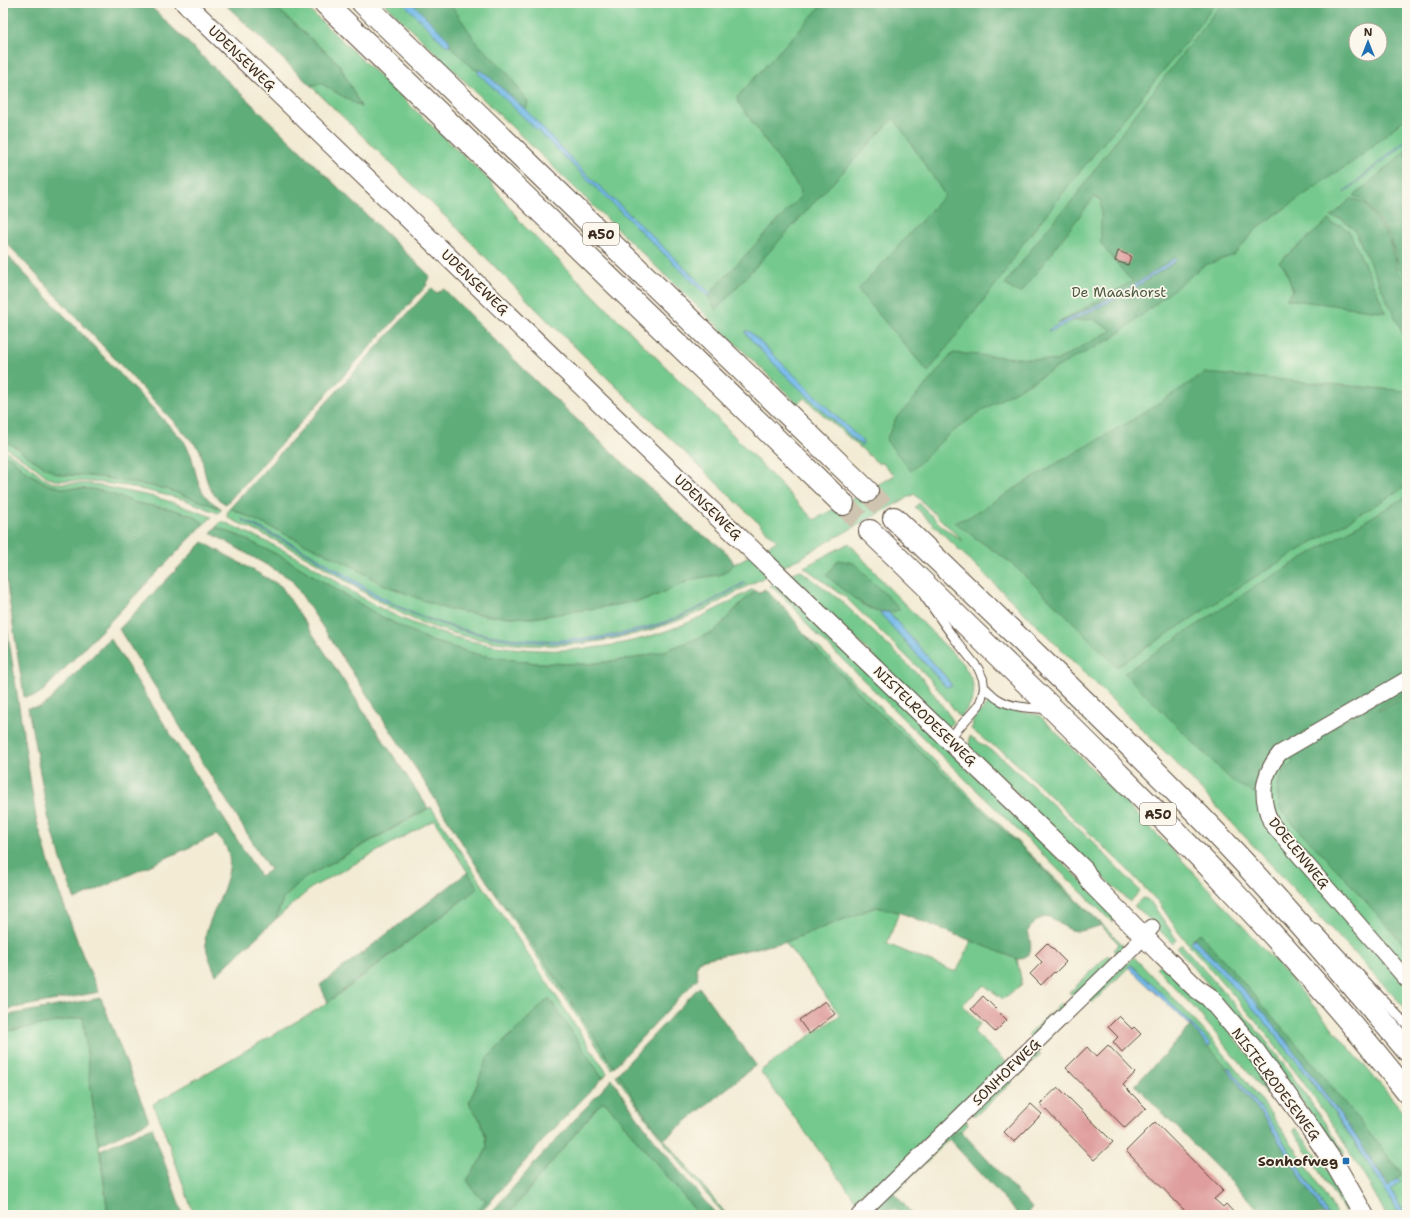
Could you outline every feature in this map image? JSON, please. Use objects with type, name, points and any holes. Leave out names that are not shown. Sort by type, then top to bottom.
[{"type":"highway","name":"A50","points":[[326,3],[843,504]]},
{"type":"highway","name":"A50","points":[[363,3],[867,491]]},
{"type":"highway","name":"A50","points":[[894,518],[1180,795],[1334,963],[1407,1050]]},
{"type":"highway","name":"A50","points":[[870,531],[1125,781],[1232,891],[1308,974],[1407,1092]]},
{"type":"street","name":"UDENSEWEG","points":[[185,3],[765,562]]},
{"type":"street","name":"NISTELRODESEWEG","points":[[765,562],[1084,870],[1100,878],[1147,932],[1173,949],[1201,982],[1209,998],[1256,1052],[1336,1166],[1364,1215]]},
{"type":"street","name":"DOELENWEG","points":[[1407,680],[1280,753],[1272,764],[1265,778],[1264,792],[1265,810],[1272,823],[1407,980]]},
{"type":"street","name":"SONHOFWEG","points":[[859,1215],[1132,949],[1147,932]]},
{"type":"lane","points":[[892,552],[954,638],[978,668],[983,679],[984,687],[979,705],[949,739]]},
{"type":"lane","points":[[984,687],[999,700],[1006,703],[1024,707],[1053,710]]},
{"type":"lane","points":[[1295,920],[1311,922],[1407,1025]]},
{"type":"green space","points":[[3,3],[147,3],[430,276],[426,283],[427,285],[226,504],[219,500],[210,488],[200,450],[3,239]]},
{"type":"green space","points":[[224,3],[271,3],[339,64],[361,107],[322,84],[310,85]]},
{"type":"green space","name":"De Maashorst","points":[[271,3],[302,3],[488,179],[523,225],[718,419],[814,520],[895,475],[881,462],[879,464],[804,398],[798,404],[384,3],[403,3],[445,45],[448,45],[405,3],[1407,3],[1407,1010],[1174,761],[915,507],[919,503],[944,528],[964,542],[914,494],[813,550],[798,560],[797,559],[699,612],[665,625],[629,635],[593,642],[556,645],[520,644],[483,640],[448,632],[413,619],[376,600],[319,564],[263,534],[228,518],[227,514],[230,508],[350,565],[382,584],[446,609],[491,616],[533,618],[646,600],[693,579],[723,574],[734,564],[777,541],[549,322],[456,227],[310,85],[322,84],[361,107],[339,64]],"holes":[[[745,333],[857,442],[773,362]]]},
{"type":"green space","points":[[412,3],[450,3],[477,43],[506,71],[528,102],[526,110],[484,72],[474,69],[450,46],[449,40]]},
{"type":"green space","points":[[818,3],[1216,3],[1177,54],[1081,170],[1019,249],[1003,275],[928,372],[858,290],[945,195],[894,118],[716,310],[708,296],[710,296],[710,293],[800,197],[801,191],[738,102],[737,97],[820,7]]},
{"type":"green space","points":[[1222,3],[1407,3],[1407,117],[1357,159],[1257,228],[1234,255],[1203,266],[1113,338],[1070,360],[981,411],[947,436],[911,471],[886,440],[896,418],[953,353],[1056,361],[1112,330],[1093,319],[1071,321],[1128,292],[1176,261],[1175,258],[1130,288],[1063,322],[1058,323],[1133,281],[1101,244],[1101,200],[1094,197],[1021,293],[1013,290],[1005,284],[1046,230],[1071,202],[1135,115]]},
{"type":"green space","points":[[1407,150],[1407,278],[1399,268],[1391,239],[1363,199],[1354,196]]},
{"type":"green space","points":[[1351,199],[1361,201],[1366,204],[1390,241],[1397,271],[1407,282],[1407,343],[1354,229],[1342,219],[1331,217]]},
{"type":"green space","points":[[1329,220],[1332,224],[1341,225],[1349,231],[1386,312],[1286,299],[1293,291],[1285,268],[1279,262]]},
{"type":"green space","points":[[3,251],[184,441],[191,455],[202,491],[209,500],[222,509],[166,489],[107,478],[63,475],[55,473],[3,440]]},
{"type":"green space","points":[[431,288],[437,293],[444,289],[540,385],[695,530],[723,549],[734,564],[723,574],[693,579],[646,600],[533,618],[491,616],[446,609],[382,584],[350,565],[230,508]]},
{"type":"green space","points":[[1205,373],[1407,391],[1407,486],[1258,575],[1117,667],[1065,614],[1010,562],[955,522],[969,517],[1045,470],[1129,422]]},
{"type":"green space","points":[[3,440],[55,473],[63,475],[107,478],[166,489],[222,509],[218,513],[183,499],[127,486],[96,482],[54,480],[47,477],[30,463],[3,446]]},
{"type":"green space","points":[[3,449],[29,466],[46,480],[53,483],[91,484],[155,497],[212,517],[204,524],[194,516],[171,509],[136,503],[106,492],[91,489],[62,488],[48,485],[25,471],[11,458],[3,455]]},
{"type":"green space","points":[[3,455],[11,458],[25,471],[48,485],[62,488],[91,489],[106,492],[136,503],[171,509],[194,516],[204,524],[43,691],[35,696],[24,697],[3,559]]},
{"type":"green space","points":[[1407,496],[1407,674],[1291,741],[1258,795],[1235,783],[1124,673],[1259,584]]},
{"type":"green space","points":[[222,521],[306,562],[363,598],[392,614],[426,628],[461,639],[497,646],[533,650],[570,650],[606,646],[642,638],[677,627],[715,610],[753,589],[755,591],[743,601],[714,632],[664,651],[635,658],[588,664],[535,663],[480,655],[431,641],[380,616],[284,558],[239,536],[216,527]]},
{"type":"green space","points":[[216,527],[239,536],[284,558],[380,616],[431,641],[480,655],[535,663],[588,664],[635,658],[664,651],[714,632],[743,601],[755,591],[760,592],[765,589],[788,612],[816,649],[878,712],[1042,867],[1058,885],[1102,925],[1085,930],[1074,931],[1064,927],[1050,917],[1040,919],[1032,925],[1028,931],[1031,945],[1027,957],[1017,959],[899,912],[876,907],[785,942],[700,960],[696,968],[698,978],[614,1067],[508,908],[505,908],[472,859],[420,775],[291,579],[211,533]]},
{"type":"green space","points":[[203,542],[281,586],[428,808],[305,878],[283,899],[276,919],[216,975],[208,954],[205,938],[209,923],[227,878],[229,857],[224,844],[216,835],[75,900],[48,816],[28,708],[40,707],[49,701],[110,638],[260,876],[270,870],[119,629]]},
{"type":"green space","points":[[849,543],[888,587],[962,663],[971,678],[974,691],[970,703],[960,717],[929,678],[845,597],[804,567]],"holes":[[[832,571],[895,611],[888,612],[945,676],[946,687],[879,612],[863,605],[826,574]]]},
{"type":"green space","points":[[838,560],[854,563],[900,609],[891,612],[881,612],[851,596],[826,575]]},
{"type":"green space","points":[[800,570],[840,600],[923,679],[954,722],[948,728],[789,575]]},
{"type":"green space","points":[[777,582],[1117,916],[1112,922],[809,627],[793,606],[770,585]]},
{"type":"green space","points":[[3,601],[36,818],[52,873],[83,956],[99,992],[3,1010]]},
{"type":"green space","points":[[806,635],[1123,945],[1124,949],[1118,955],[1113,950],[1119,944],[1042,867],[878,712],[816,649]]},
{"type":"green space","points":[[1407,685],[1407,692],[1378,709],[1379,711],[1407,695],[1407,948],[1344,877],[1281,811],[1277,790],[1280,778],[1293,762],[1290,752]]},
{"type":"green space","points":[[989,702],[1004,709],[1039,715],[1181,859],[1284,971],[1407,1116],[1407,1215],[1405,1215],[1391,1190],[1401,1181],[1398,1178],[1402,1173],[1200,934],[1192,939],[1278,1037],[1347,1132],[1400,1215],[1386,1215],[1333,1125],[1300,1078],[1256,1021],[1179,933],[1159,903],[1125,867],[1004,752],[986,741],[971,729],[973,725],[972,721]]},
{"type":"green space","points":[[970,736],[1005,760],[1095,844],[1140,891],[1130,902],[969,746]]},
{"type":"green space","points":[[431,807],[607,1073],[604,1077],[601,1076],[549,998],[523,1025],[476,1087],[470,1100],[470,1105],[479,1118],[486,1137],[487,1148],[482,1158],[486,1200],[474,1215],[194,1215],[161,1122],[153,1104],[318,1009],[478,888],[434,820],[311,888],[276,919],[283,899],[305,878]]},
{"type":"green space","points":[[468,872],[478,888],[328,1002],[320,985]]},
{"type":"green space","points":[[1142,898],[1147,899],[1152,904],[1177,940],[1173,944],[1142,912],[1134,906]]},
{"type":"green space","points":[[876,907],[899,912],[887,944],[953,971],[957,971],[972,940],[1017,959],[1022,984],[1003,999],[984,985],[962,1005],[980,1024],[974,1032],[1007,1063],[929,1139],[925,1138],[919,1143],[921,1147],[851,1215],[845,1215],[857,1202],[760,1071],[840,1015],[785,942]]},
{"type":"green space","points":[[505,908],[508,908],[557,980],[614,1067],[612,1069]]},
{"type":"green space","points":[[1200,933],[1312,1062],[1402,1174],[1389,1186],[1353,1132],[1289,1044],[1255,1002],[1195,939],[1193,939]]},
{"type":"green space","points":[[1181,945],[1266,1041],[1307,1096],[1345,1153],[1342,1154],[1238,1019],[1177,948]]},
{"type":"green space","points":[[1108,955],[1113,961],[1075,997],[1069,993]]},
{"type":"green space","points":[[1134,957],[1218,1047],[1259,1097],[1312,1175],[1337,1215],[1328,1215],[1274,1126],[1229,1067],[1227,1068],[1208,1047],[1211,1044],[1133,966],[1131,965],[1092,1003],[1088,997]]},
{"type":"green space","points":[[1163,962],[1209,1008],[1250,1057],[1267,1087],[1265,1089],[1269,1094],[1267,1095],[1196,1010],[1156,968]]},
{"type":"green space","points":[[699,987],[756,1065],[664,1139],[641,1109],[618,1073]]},
{"type":"green space","points":[[101,998],[149,1121],[99,1145],[96,1132],[83,1017],[3,1032],[3,1016]]},
{"type":"green space","points":[[549,998],[601,1076],[604,1077],[547,1136],[479,1215],[474,1215],[486,1200],[478,1196],[467,1180],[487,1148],[486,1137],[479,1118],[470,1105],[470,1100],[487,1058]]},
{"type":"green space","points":[[1061,1003],[1063,1008],[1032,1039],[1028,1035]]},
{"type":"green space","points":[[83,1017],[96,1132],[108,1215],[3,1215],[3,1032]]},
{"type":"green space","points":[[1191,1026],[1230,1072],[1267,1122],[1324,1215],[1264,1215],[1136,1086],[1136,1084]]},
{"type":"green space","points":[[1033,1051],[1041,1054],[1018,1076],[1014,1069]]},
{"type":"green space","points":[[618,1073],[641,1109],[664,1139],[727,1215],[725,1215],[696,1181],[654,1129],[616,1075]]},
{"type":"green space","points":[[1007,1076],[1013,1081],[975,1116],[972,1111]]},
{"type":"green space","points":[[612,1079],[636,1115],[662,1149],[717,1215],[699,1215],[607,1104],[603,1102],[598,1106],[508,1215],[489,1215],[541,1156]]},
{"type":"green space","points":[[603,1102],[607,1104],[699,1215],[508,1215],[598,1106]]},
{"type":"green space","points":[[964,1118],[968,1124],[961,1131],[960,1130],[949,1139],[872,1215],[865,1215]]},
{"type":"green space","points":[[152,1127],[183,1215],[108,1215],[100,1150]]},
{"type":"green space","points":[[1296,1128],[1335,1180],[1348,1203],[1345,1212],[1293,1130]]},
{"type":"green space","points":[[960,1130],[1032,1208],[1025,1215],[1019,1215],[949,1139]]},
{"type":"green space","points":[[894,1193],[913,1215],[900,1215],[896,1210],[892,1209],[883,1215],[872,1215]]},
{"type":"water","points":[[403,3],[412,3],[449,40],[450,46],[445,45]]},
{"type":"water","points":[[478,70],[484,72],[526,110],[578,166],[711,294],[710,296],[702,291],[478,73]]},
{"type":"water","points":[[1407,139],[1407,141],[1344,193],[1344,192]]},
{"type":"water","points":[[1175,258],[1176,261],[1128,292],[1052,331],[1048,331],[1130,288]]},
{"type":"water","points":[[746,331],[749,331],[861,440],[863,443],[862,445],[785,375],[745,333]]},
{"type":"water","points":[[242,519],[307,552],[398,606],[430,619],[463,629],[497,636],[531,640],[565,640],[599,637],[633,631],[667,621],[687,613],[745,582],[746,583],[688,614],[632,633],[596,640],[560,642],[524,641],[488,636],[453,628],[418,616],[384,601],[312,556]]},
{"type":"water","points":[[879,612],[888,612],[945,676],[952,686],[946,687]]},
{"type":"water","points":[[1193,939],[1195,939],[1255,1002],[1289,1044],[1353,1132],[1388,1186],[1398,1178],[1401,1181],[1391,1190],[1405,1215],[1400,1215],[1368,1162],[1334,1112],[1297,1062],[1250,1005],[1192,943]]},
{"type":"water","points":[[1131,965],[1211,1044],[1208,1047],[1191,1026],[1130,969],[1129,967]]},
{"type":"water","points":[[1229,1067],[1274,1126],[1328,1215],[1324,1215],[1267,1122],[1227,1068]]},
{"type":"building","points":[[1118,251],[1131,256],[1128,265],[1115,261]]},
{"type":"building","points":[[1047,943],[1066,962],[1041,985],[1030,974],[1042,962],[1035,955]]},
{"type":"building","points":[[983,996],[1007,1020],[995,1032],[971,1009]]},
{"type":"building","points":[[825,1001],[835,1014],[809,1034],[799,1020]]},
{"type":"building","points":[[1119,1016],[1132,1029],[1134,1027],[1141,1034],[1122,1052],[1113,1042],[1118,1037],[1108,1027]]},
{"type":"building","points":[[1108,1045],[1135,1073],[1123,1085],[1146,1108],[1125,1128],[1066,1068],[1087,1047],[1096,1057]]},
{"type":"building","points":[[1058,1087],[1113,1142],[1094,1160],[1040,1104]]},
{"type":"building","points":[[1031,1104],[1042,1114],[1014,1142],[1004,1132]]},
{"type":"building","points":[[1155,1122],[1223,1191],[1214,1199],[1223,1207],[1226,1204],[1236,1215],[1206,1215],[1202,1212],[1199,1215],[1189,1215],[1126,1151]]},
{"type":"tunnel","points":[[867,491],[894,518]]},
{"type":"tunnel","points":[[843,504],[870,531]]},
{"type":"place","name":"Sonhofweg","points":[[1346,1161]]}]
